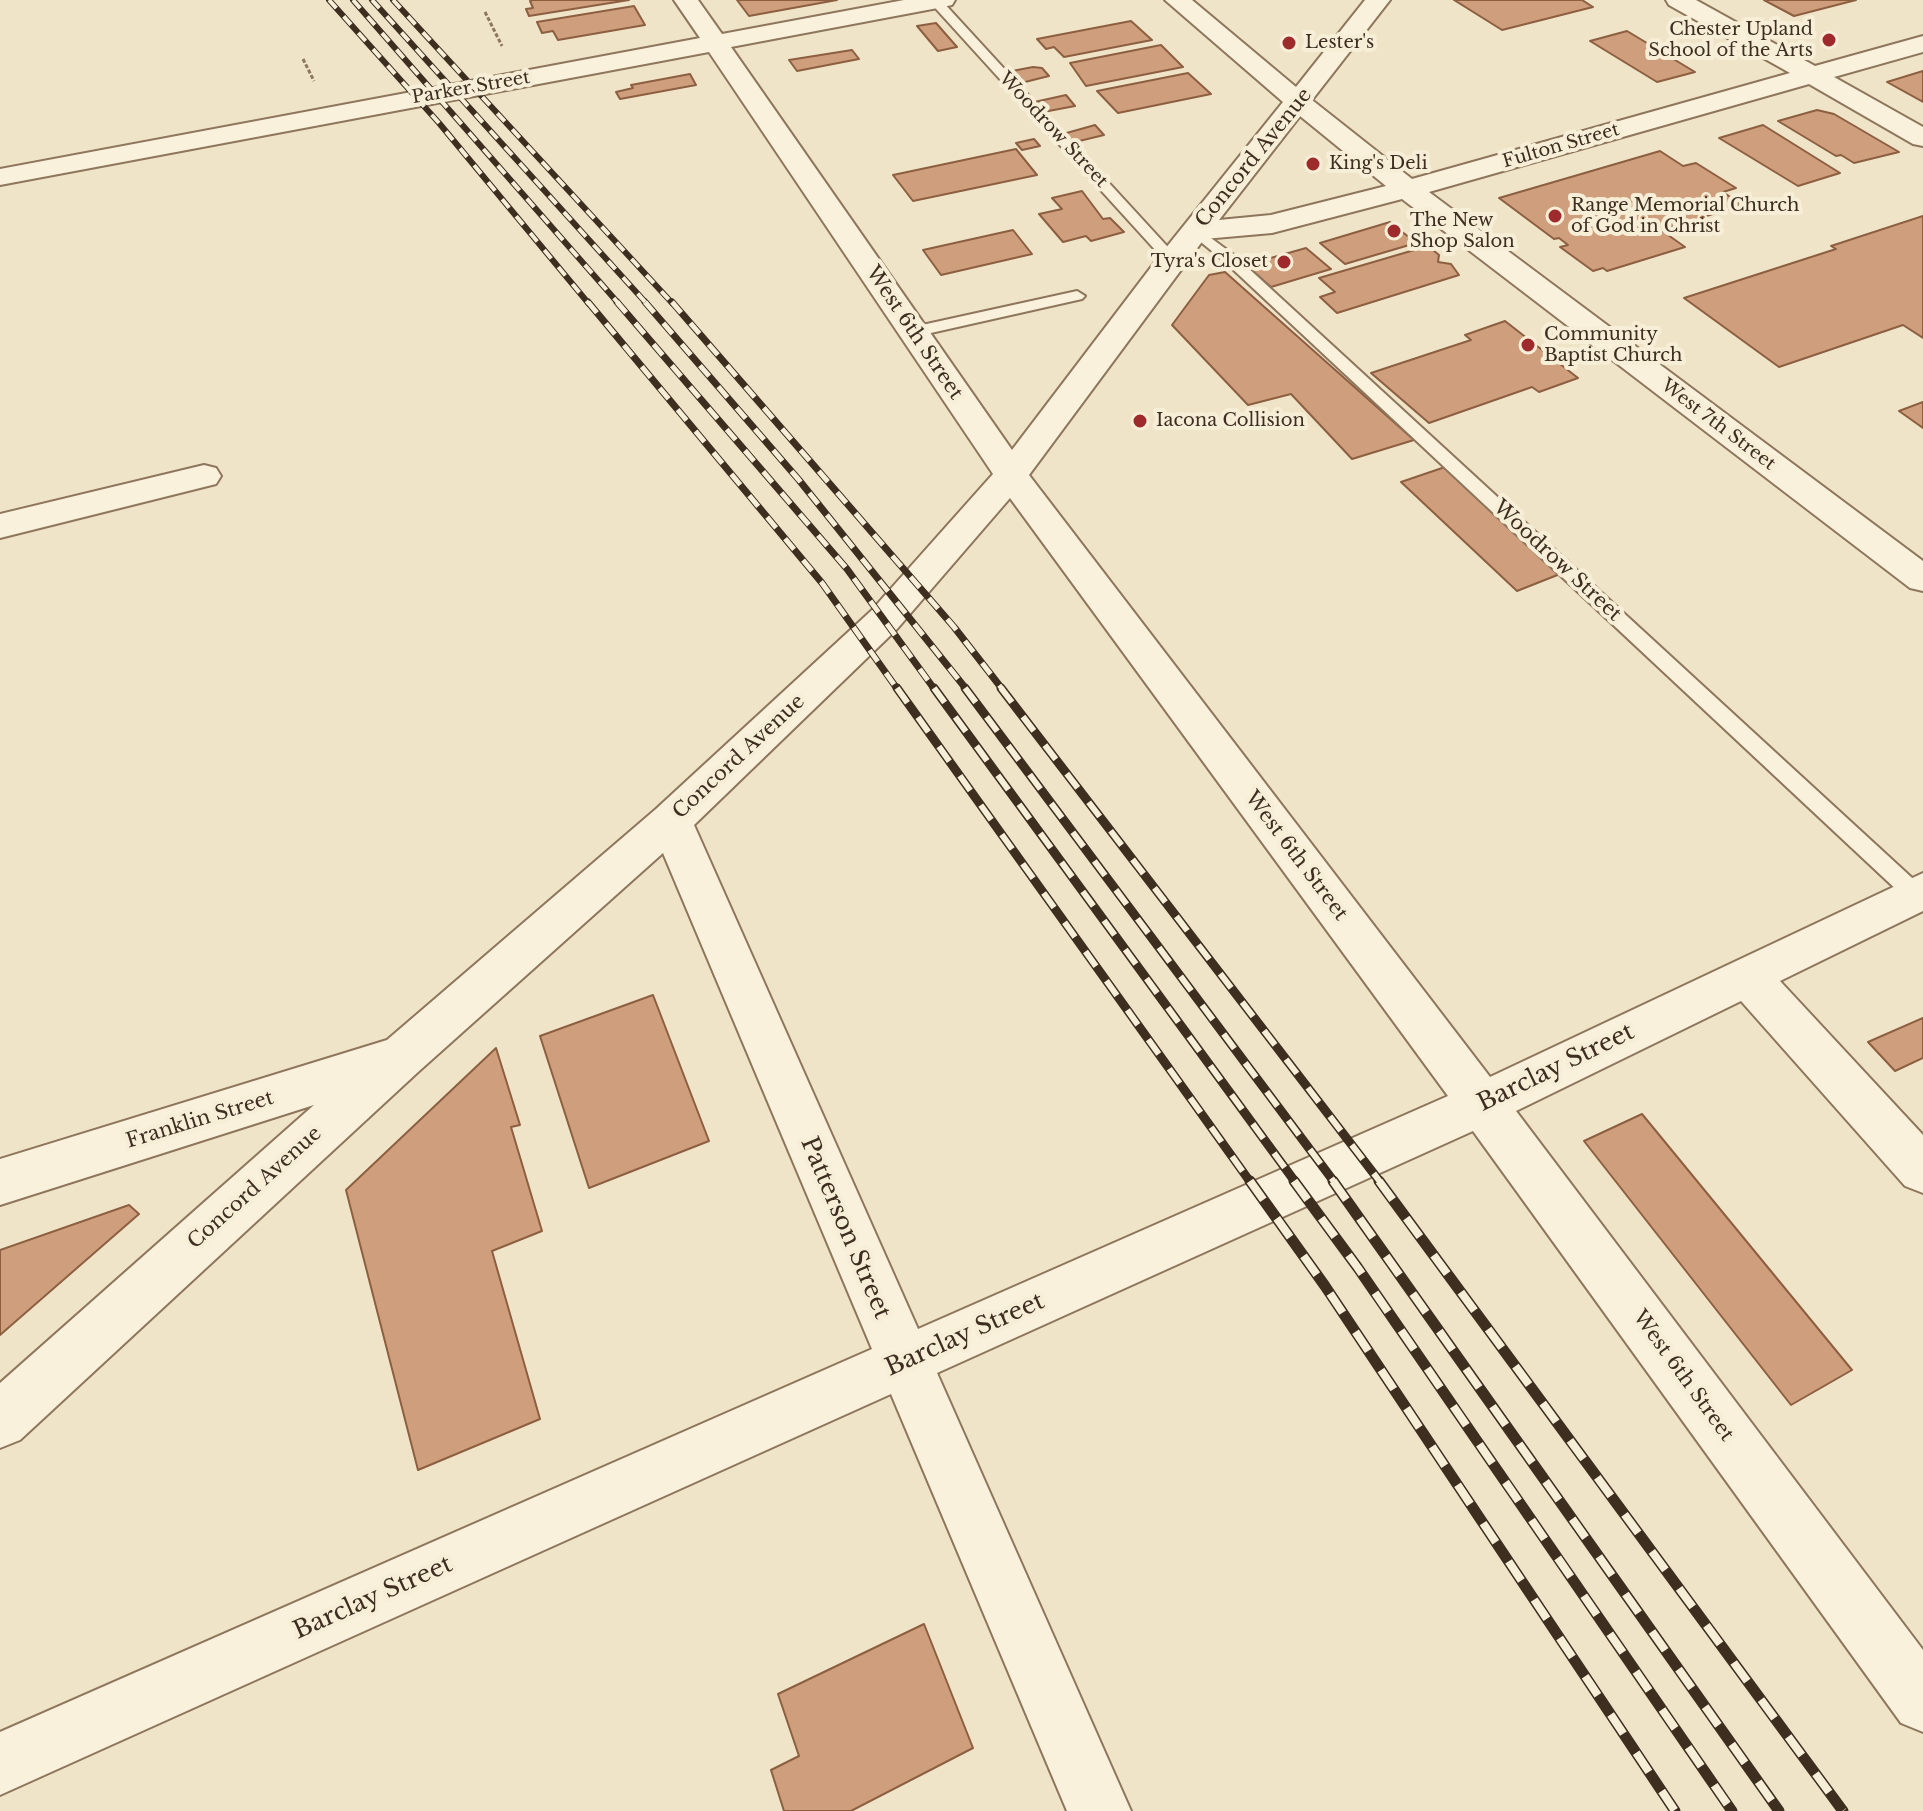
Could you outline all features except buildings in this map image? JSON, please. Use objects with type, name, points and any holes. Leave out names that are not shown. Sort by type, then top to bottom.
[{"type":"street","name":"West 6th Street","points":[[686,0],[1011,475],[1482,1104],[1923,1701]]},
{"type":"street","name":"Parker Street","points":[[0,177],[937,0]]},
{"type":"street","name":"West 7th Street","points":[[1177,0],[1297,104],[1923,579]]},
{"type":"street","name":"Concord Avenue","points":[[0,1420],[401,1057],[671,821],[884,620],[1011,475],[1172,260],[1378,0]]},
{"type":"street","points":[[1678,0],[1923,138]]},
{"type":"street","name":"Fulton Street","points":[[1196,231],[1272,224],[1923,44]]},
{"type":"street","points":[[0,526],[204,476]]},
{"type":"street","name":"Patterson Street","points":[[671,821],[1099,1811]]},
{"type":"street","name":"Barclay Street","points":[[0,1764],[1482,1104],[1746,975],[1921,895]]},
{"type":"street","points":[[1746,975],[1923,1170]]},
{"type":"street","name":"Franklin Street","points":[[0,1182],[401,1057]]},
{"type":"lane","name":"Woodrow Street","points":[[937,0],[1172,260]]},
{"type":"lane","name":"Woodrow Street","points":[[1196,231],[1921,895]]},
{"type":"lane","points":[[913,332],[1077,296]]},
{"type":"railway","points":[[329,0],[439,123],[589,304]]},
{"type":"railway","points":[[353,0],[619,304]]},
{"type":"railway","points":[[372,0],[647,304]]},
{"type":"railway","points":[[393,0],[673,304]]},
{"type":"railway","points":[[588,302],[822,583],[898,690]]},
{"type":"railway","points":[[617,302],[847,569],[935,690]]},
{"type":"railway","points":[[645,302],[799,480],[967,690]]},
{"type":"railway","points":[[672,302],[954,627],[1003,690]]},
{"type":"railway","points":[[897,688],[1251,1183]]},
{"type":"railway","points":[[934,688],[1296,1183]]},
{"type":"railway","points":[[965,688],[1335,1183]]},
{"type":"railway","points":[[1001,688],[1381,1183]]},
{"type":"railway","points":[[1250,1181],[1325,1286],[1675,1811]]},
{"type":"railway","points":[[1294,1181],[1358,1268],[1732,1811]]},
{"type":"railway","points":[[1333,1181],[1779,1811]]},
{"type":"railway","points":[[1379,1181],[1843,1811]]},
{"type":"place","name":"Chester Upland School of the Arts","points":[[1829,40]]},
{"type":"place","name":"Lester's","points":[[1289,43]]},
{"type":"place","name":"King's Deli","points":[[1313,164]]},
{"type":"place","name":"Range Memorial Church of God in Christ","points":[[1555,216]]},
{"type":"place","name":"The New Shop Salon","points":[[1394,231]]},
{"type":"place","name":"Tyra's Closet","points":[[1284,262]]},
{"type":"place","name":"Community Baptist Church","points":[[1528,345]]},
{"type":"place","name":"Iacona Collision","points":[[1140,421]]}]
